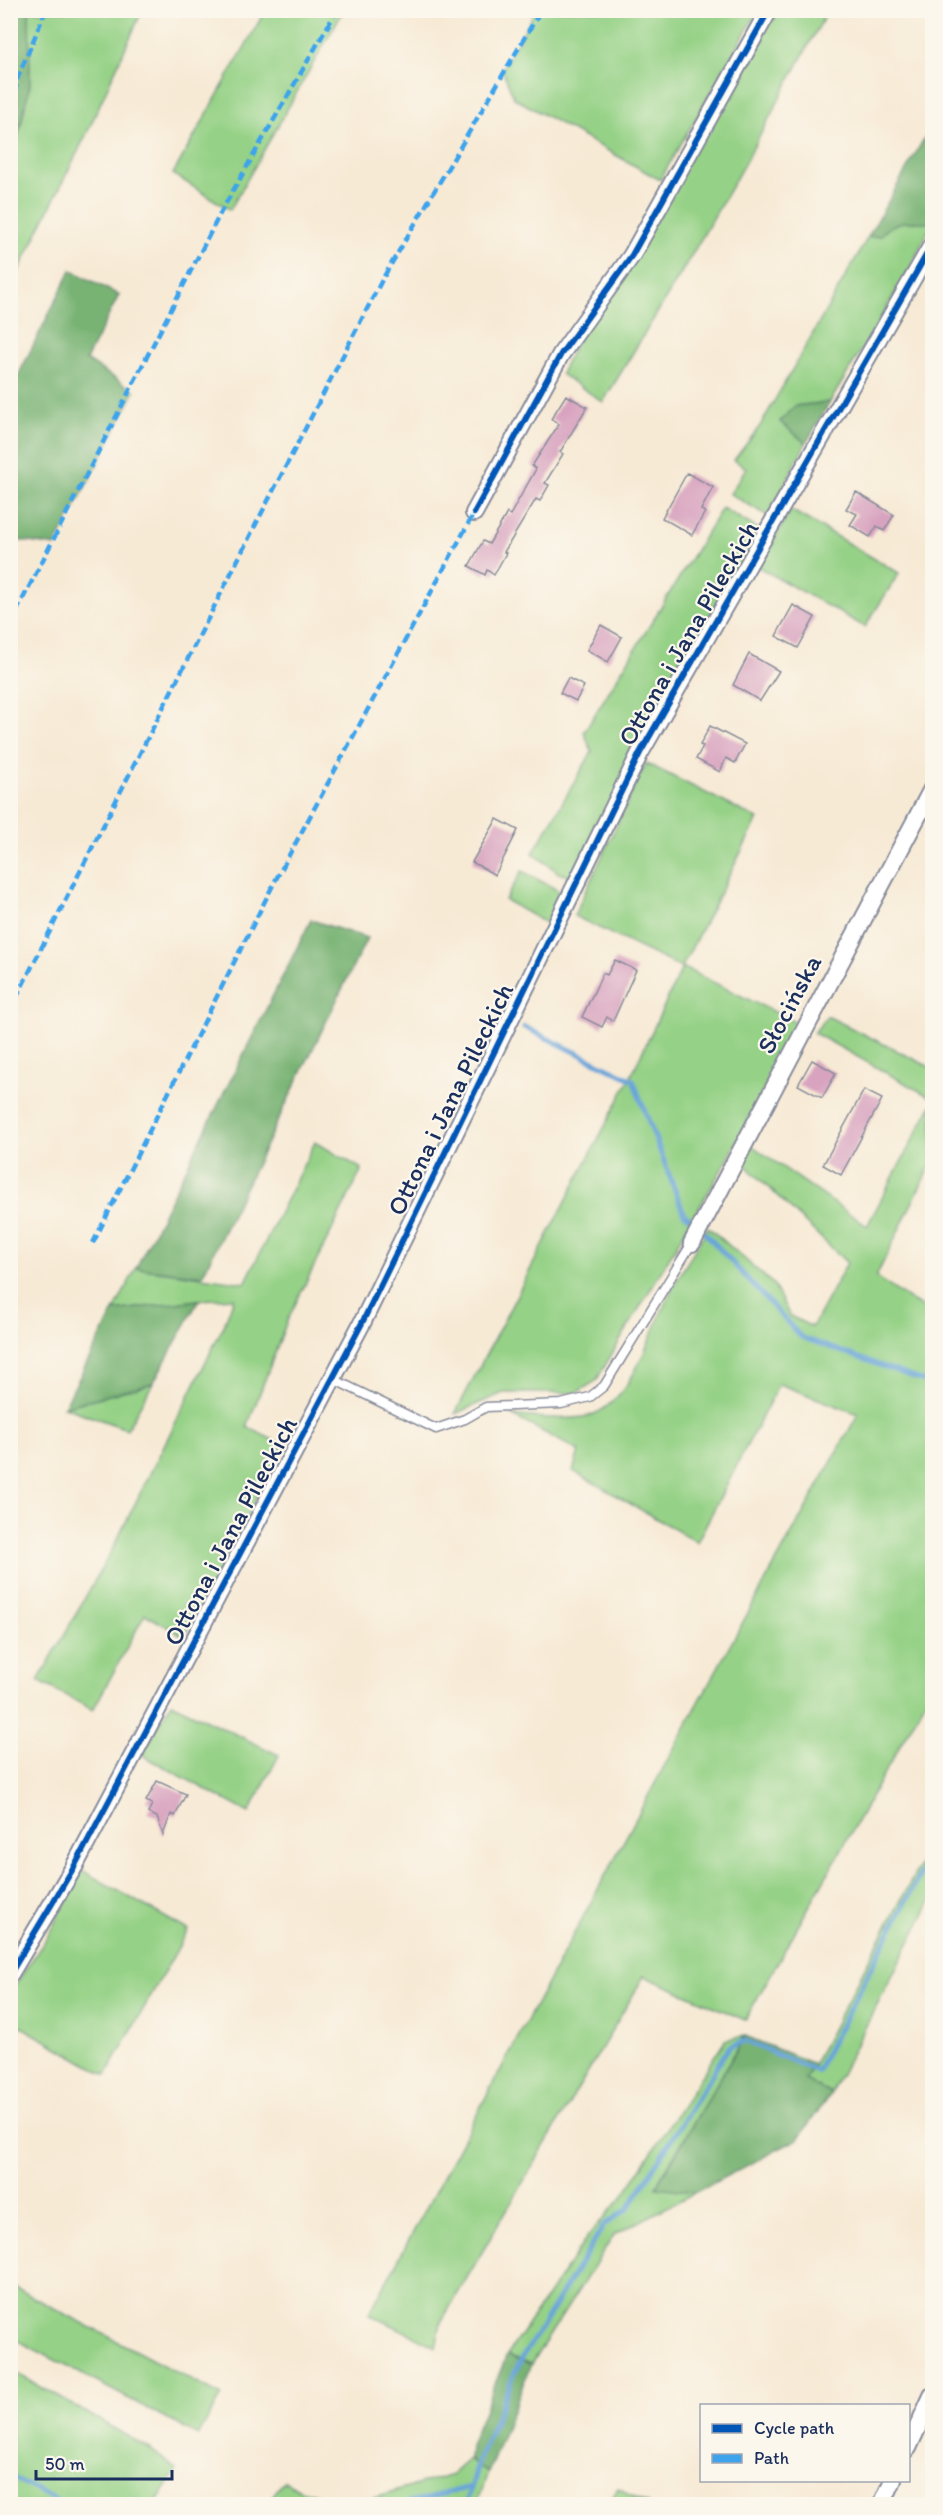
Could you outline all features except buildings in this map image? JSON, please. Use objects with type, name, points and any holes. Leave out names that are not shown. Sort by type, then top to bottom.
[{"type":"street","points":[[474,513],[561,354],[632,255],[768,10]]},
{"type":"street","name":"Ottona i Jana Pileckich","points":[[10,1974],[74,1867],[368,1313],[640,753],[933,245]]},
{"type":"street","name":"Słocińska","points":[[693,1243],[933,789]]},
{"type":"street","points":[[910,2446],[933,2396]]},
{"type":"street","points":[[882,2505],[893,2482]]},
{"type":"lane","points":[[333,1379],[436,1429],[465,1419],[486,1407],[561,1404],[590,1397],[604,1386],[693,1243]]},
{"type":"green space","points":[[11,10],[29,11],[30,84],[11,167]]},
{"type":"green space","points":[[29,11],[142,11],[87,133],[11,286],[11,167],[30,84]]},
{"type":"green space","points":[[265,11],[343,11],[230,210],[173,174]]},
{"type":"green space","points":[[535,11],[758,11],[660,180],[514,98],[502,69]]},
{"type":"green space","points":[[774,11],[828,11],[721,205],[603,402],[561,374],[570,353]]},
{"type":"green space","points":[[929,130],[932,130],[932,223],[898,223],[880,236],[868,237]]},
{"type":"green space","points":[[901,221],[932,223],[906,276],[830,402],[795,406],[780,421],[806,443],[768,516],[730,494],[746,468],[734,460],[760,426],[868,237],[880,236],[889,225]]},
{"type":"green space","points":[[71,270],[119,295],[86,360],[135,391],[55,546],[11,539],[11,390]]},
{"type":"green space","points":[[830,402],[806,443],[780,422],[795,406]]},
{"type":"green space","points":[[722,508],[760,530],[573,877],[559,873],[533,853],[592,752],[584,732]]},
{"type":"green space","points":[[791,510],[899,573],[865,627],[758,567]]},
{"type":"green space","points":[[646,763],[758,819],[682,967],[799,1024],[728,1159],[596,1381],[576,1393],[503,1393],[455,1414],[630,1078],[682,968],[574,916]]},
{"type":"green space","points":[[522,871],[565,894],[549,925],[505,900]]},
{"type":"green space","points":[[311,920],[367,938],[202,1276],[136,1268]]},
{"type":"green space","points":[[827,1016],[932,1068],[932,1098],[814,1033]]},
{"type":"green space","points":[[932,1104],[932,1162],[876,1277],[932,1312],[932,1689],[745,2020],[644,1976],[441,2322],[436,2347],[369,2314],[701,1698],[858,1414],[779,1384],[697,1542],[573,1471],[579,1451],[511,1415],[576,1418],[594,1414],[608,1406],[631,1379],[669,1295],[708,1227],[773,1284],[790,1316],[812,1327],[847,1263],[745,1165],[751,1145],[867,1226]]},
{"type":"green space","points":[[315,1142],[362,1169],[287,1321],[247,1427],[284,1445],[185,1637],[145,1614],[93,1710],[38,1681],[112,1550],[224,1325],[234,1298],[114,1311],[136,1268],[245,1283]]},
{"type":"green space","points":[[199,1300],[153,1383],[64,1407],[114,1311]]},
{"type":"green space","points":[[153,1383],[127,1429],[64,1407]]},
{"type":"green space","points":[[171,1703],[279,1755],[249,1813],[142,1755]]},
{"type":"green space","points":[[932,1842],[932,1899],[831,2093],[805,2080]]},
{"type":"green space","points":[[83,1871],[188,1930],[106,2075],[11,2021],[11,1991],[44,1942]]},
{"type":"green space","points":[[745,2036],[656,2186],[696,2192],[614,2235],[531,2364],[507,2355],[588,2236],[623,2196],[725,2040]]},
{"type":"green space","points":[[745,2036],[814,2064],[805,2080],[831,2093],[798,2139],[696,2192],[656,2187]]},
{"type":"green space","points":[[10,2285],[222,2396],[198,2435],[11,2337]]},
{"type":"green space","points":[[507,2355],[531,2364],[488,2473],[469,2459],[470,2445]]},
{"type":"green space","points":[[11,2370],[150,2449],[177,2470],[155,2504],[11,2504]]},
{"type":"green space","points":[[469,2459],[488,2473],[477,2504],[355,2504],[452,2474]]},
{"type":"green space","points":[[284,2481],[301,2490],[349,2504],[266,2504]]},
{"type":"green space","points":[[618,2488],[648,2504],[609,2504]]},
{"type":"waterway","points":[[524,1027],[633,1080],[684,1214],[694,1221],[801,1337],[932,1384]]},
{"type":"waterway","points":[[467,2504],[479,2459],[518,2365],[604,2225],[628,2209],[729,2047],[745,2041],[817,2071],[932,1852]]},
{"type":"waterway","points":[[10,2476],[64,2504]]},
{"type":"waterway","points":[[403,2504],[471,2487]]},
{"type":"marked path","points":[[10,120],[18,77],[46,10]]},
{"type":"marked path","points":[[10,624],[222,210],[337,10]]},
{"type":"marked path","points":[[10,1010],[383,278],[541,10]]},
{"type":"marked path","points":[[93,1243],[274,883],[474,513]]},
{"type":"cycle path","points":[[474,513],[561,354],[632,255],[769,10]]},
{"type":"cycle path","points":[[10,1974],[74,1867],[362,1323],[640,753],[932,245]]}]
